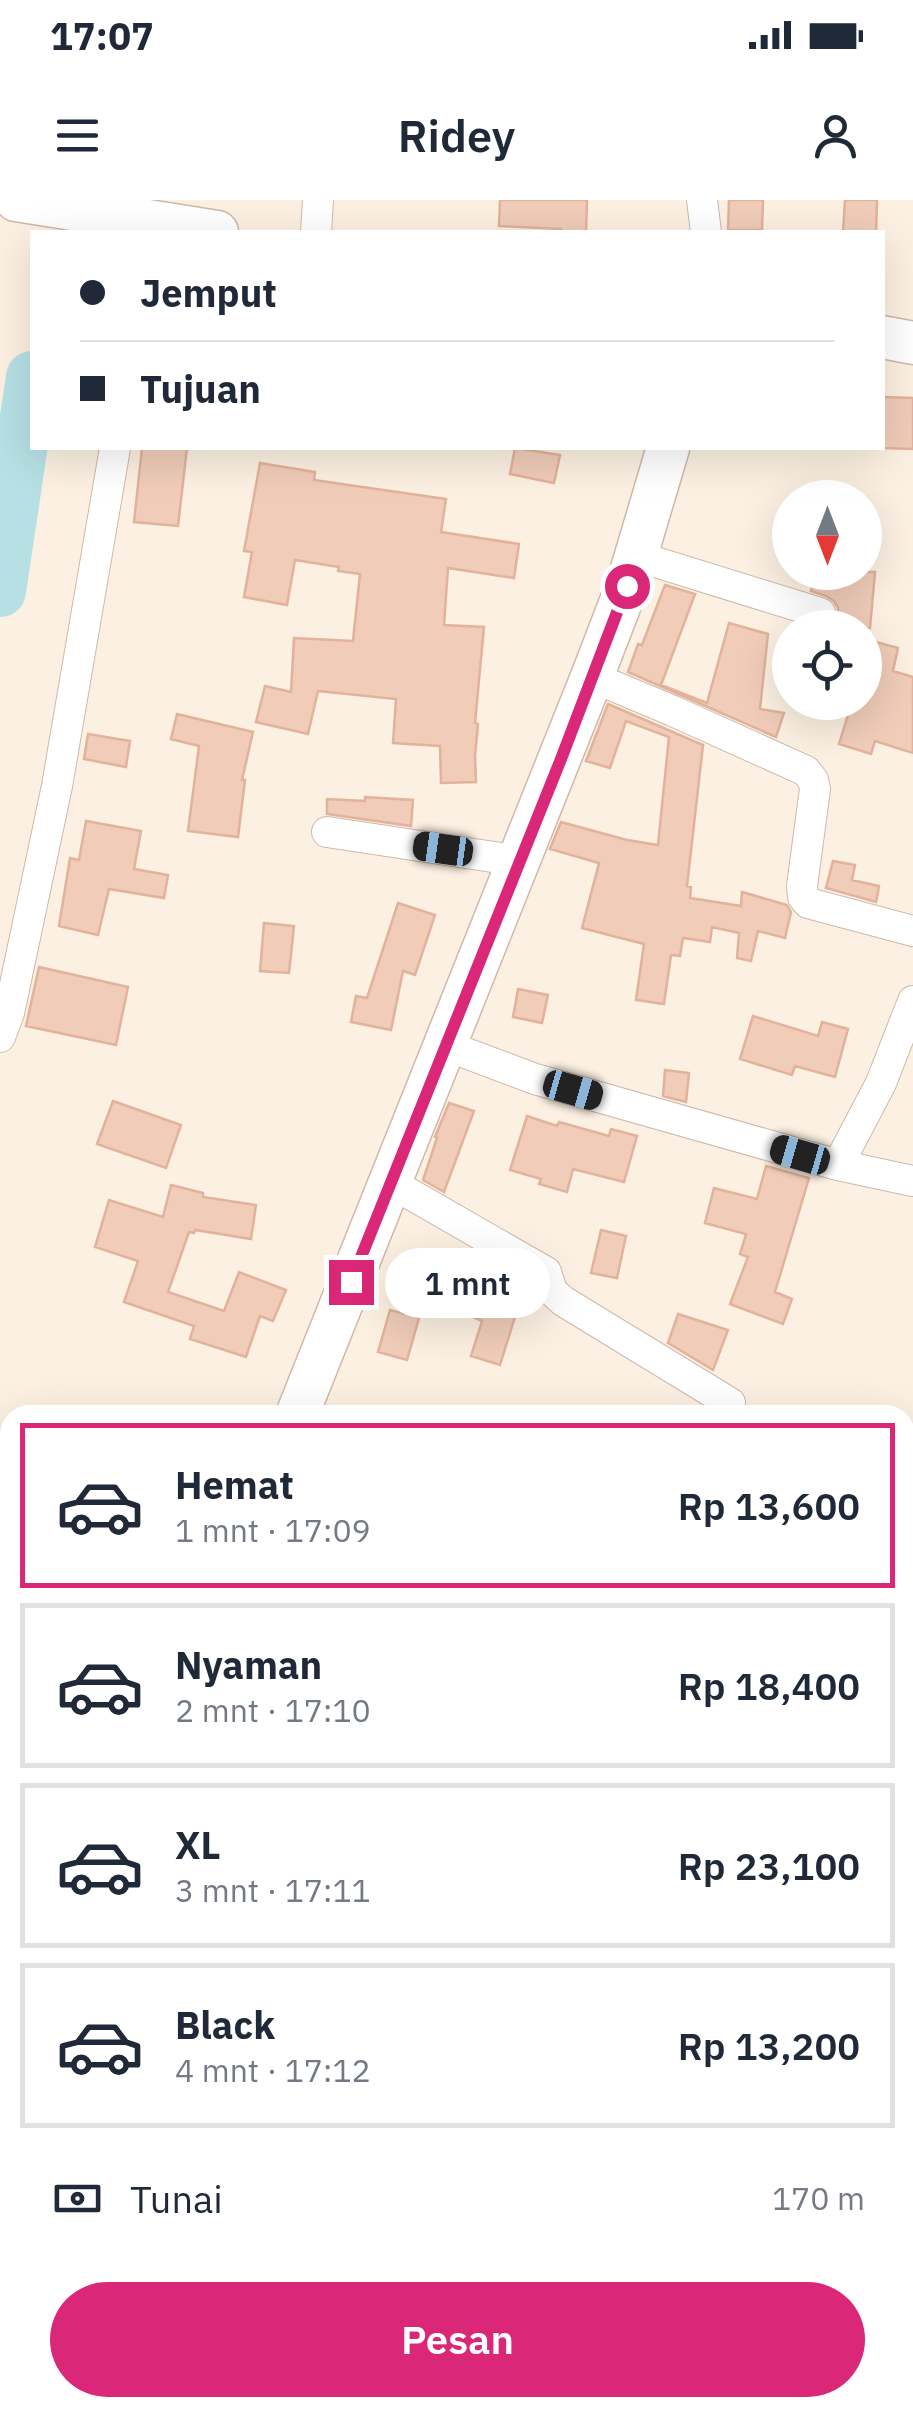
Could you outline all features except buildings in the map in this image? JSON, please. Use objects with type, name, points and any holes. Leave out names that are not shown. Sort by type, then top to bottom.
[{"type":"street","points":[[16,200],[207,230]]},
{"type":"street","points":[[316,230],[318,200]]},
{"type":"street","points":[[702,200],[706,230]]},
{"type":"street","points":[[885,338],[913,343]]},
{"type":"street","points":[[0,1038],[9,1012],[57,786],[114,450]]},
{"type":"street","points":[[301,1405],[592,677],[636,556],[667,450]]},
{"type":"street","points":[[636,556],[810,610]]},
{"type":"street","points":[[592,677],[806,771],[815,789],[802,886],[805,900],[913,931]]},
{"type":"street","points":[[327,832],[520,860]]},
{"type":"street","points":[[838,1166],[881,1083],[913,1001]]},
{"type":"street","points":[[447,1046],[535,1079],[838,1166],[913,1181]]},
{"type":"street","points":[[392,1183],[546,1272],[552,1291],[562,1302],[730,1403]]},
{"type":"waterway","points":[[0,591],[30,390]]},
{"type":"route","points":[[351,1282],[627,586]]}]
